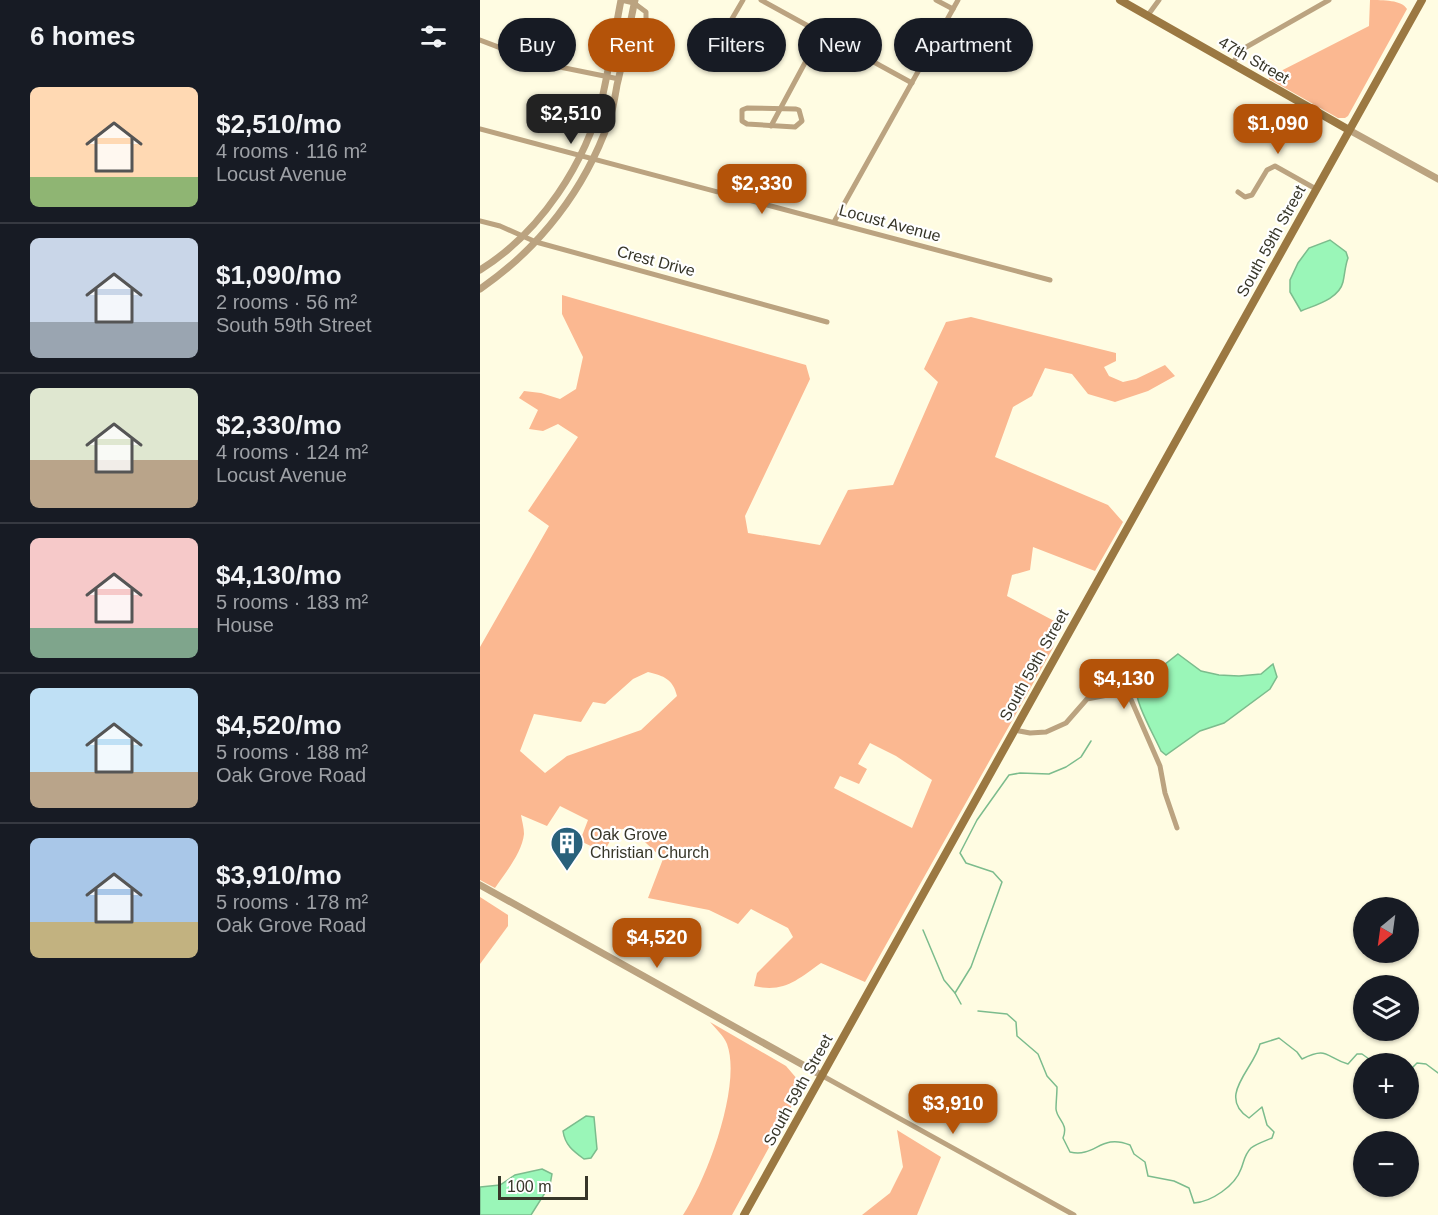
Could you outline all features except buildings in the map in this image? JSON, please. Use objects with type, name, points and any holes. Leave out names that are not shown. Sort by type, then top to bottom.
[{"type":"main road","name":"47th Street","points":[[1120,0],[1349,129]]},
{"type":"main road","name":"South 59th Street","points":[[744,1215],[1420,2]]},
{"type":"street","points":[[480,270],[523,236],[544,212],[572,171],[595,122],[621,0],[635,1],[646,12],[646,18]]},
{"type":"street","points":[[732,18],[743,0]]},
{"type":"street","points":[[762,0],[798,20]]},
{"type":"street","points":[[936,0],[953,9]]},
{"type":"street","points":[[834,222],[958,0]]},
{"type":"street","points":[[1148,15],[1159,0]]},
{"type":"street","points":[[1233,63],[1241,50],[1329,0]]},
{"type":"street","points":[[1411,0],[1420,2]]},
{"type":"street","points":[[631,18],[635,1]]},
{"type":"street","points":[[480,40],[540,63],[619,79]]},
{"type":"street","points":[[882,67],[912,83]]},
{"type":"street","points":[[480,289],[510,267],[561,213],[587,172],[593,158],[609,120],[620,72]]},
{"type":"street","points":[[771,126],[800,72]]},
{"type":"street","points":[[780,109],[799,110],[802,121],[795,127],[747,124],[741,121],[742,110],[780,109]]},
{"type":"street","name":"Locust Avenue","points":[[480,129],[1050,280]]},
{"type":"street","name":"47th Street","points":[[1349,129],[1438,179]]},
{"type":"street","points":[[1238,192],[1245,196],[1252,195],[1270,166],[1275,166],[1316,189]]},
{"type":"street","name":"Crest Drive","points":[[480,220],[536,242],[827,322]]},
{"type":"street","points":[[1014,730],[1030,733],[1046,732],[1065,723],[1087,699],[1123,692],[1129,695],[1161,766],[1165,793],[1177,828]]},
{"type":"street","points":[[480,885],[1074,1215]]},
{"type":"shaded area","points":[[1370,0],[1397,2],[1407,9],[1348,116],[1338,118],[1269,79],[1369,26]]},
{"type":"shaded area","points":[[1330,240],[1346,252],[1348,258],[1341,288],[1326,301],[1301,311],[1290,292],[1290,280],[1298,263],[1309,248]]},
{"type":"shaded area","points":[[562,295],[806,365],[810,379],[745,516],[748,533],[820,545],[848,490],[893,485],[938,382],[924,369],[946,322],[971,317],[1116,353],[1116,361],[1104,367],[1109,376],[1123,382],[1136,379],[1165,365],[1175,376],[1148,391],[1115,402],[1088,394],[1072,374],[1045,368],[1032,396],[1013,407],[995,457],[1108,505],[1123,522],[1095,571],[1033,547],[1030,570],[1012,575],[1007,596],[1058,623],[1053,648],[865,982],[821,963],[790,984],[774,988],[754,986],[757,973],[793,937],[788,928],[751,909],[738,924],[709,910],[648,898],[663,859],[630,828],[616,830],[604,852],[580,841],[588,820],[560,806],[547,826],[521,815],[523,841],[512,862],[495,888],[480,880],[480,647],[549,526],[528,511],[578,437],[558,424],[543,431],[529,429],[538,410],[519,398],[524,391],[560,399],[576,389],[583,357],[562,314]],"holes":[[[648,672],[667,679],[677,696],[641,730],[567,756],[545,773],[520,751],[534,714],[581,722],[593,702],[605,704],[633,679]],[[870,743],[896,756],[932,780],[912,828],[834,788],[840,776],[859,784],[867,769],[858,764]]]},
{"type":"shaded area","points":[[1178,654],[1201,671],[1219,675],[1261,674],[1273,664],[1277,677],[1270,689],[1224,723],[1200,731],[1166,755],[1161,751],[1140,707],[1136,682],[1146,679]]},
{"type":"shaded area","points":[[480,897],[508,915],[508,926],[480,964]]},
{"type":"shaded area","points":[[710,1022],[786,1066],[798,1080],[796,1098],[732,1215],[683,1215],[702,1179],[720,1131],[730,1083],[727,1044]]},
{"type":"shaded area","points":[[586,1116],[594,1117],[597,1149],[591,1158],[584,1159],[570,1147],[563,1131]]},
{"type":"shaded area","points":[[897,1130],[941,1157],[917,1215],[862,1215],[890,1193],[903,1167]]},
{"type":"shaded area","points":[[542,1169],[552,1174],[550,1185],[531,1215],[480,1215],[480,1187],[500,1185],[515,1175]]},
{"type":"waterway","points":[[961,1004],[955,993],[971,967],[1002,882],[993,872],[966,863],[960,853],[977,820],[1009,775],[1049,774],[1066,767],[1081,757],[1091,741]]},
{"type":"waterway","points":[[923,930],[944,980],[955,993]]},
{"type":"waterway","points":[[978,1011],[1007,1014],[1016,1022],[1017,1036],[1038,1054],[1047,1076],[1057,1087],[1056,1109],[1064,1125],[1063,1138],[1070,1152],[1086,1152],[1112,1142],[1130,1145],[1134,1154],[1145,1162],[1148,1176],[1174,1181],[1189,1188],[1194,1203],[1208,1200],[1222,1192],[1238,1175],[1251,1148],[1272,1138],[1274,1132],[1267,1125],[1262,1107],[1249,1118],[1240,1110],[1236,1101],[1236,1092],[1240,1082],[1260,1044],[1279,1038],[1302,1059],[1317,1053],[1326,1054],[1348,1064],[1353,1058]]},
{"type":"waterway","points":[[1419,1063],[1426,1064],[1438,1073]]},
{"type":"place","name":"Oak Grove Christian Church","points":[[567,872]]}]
